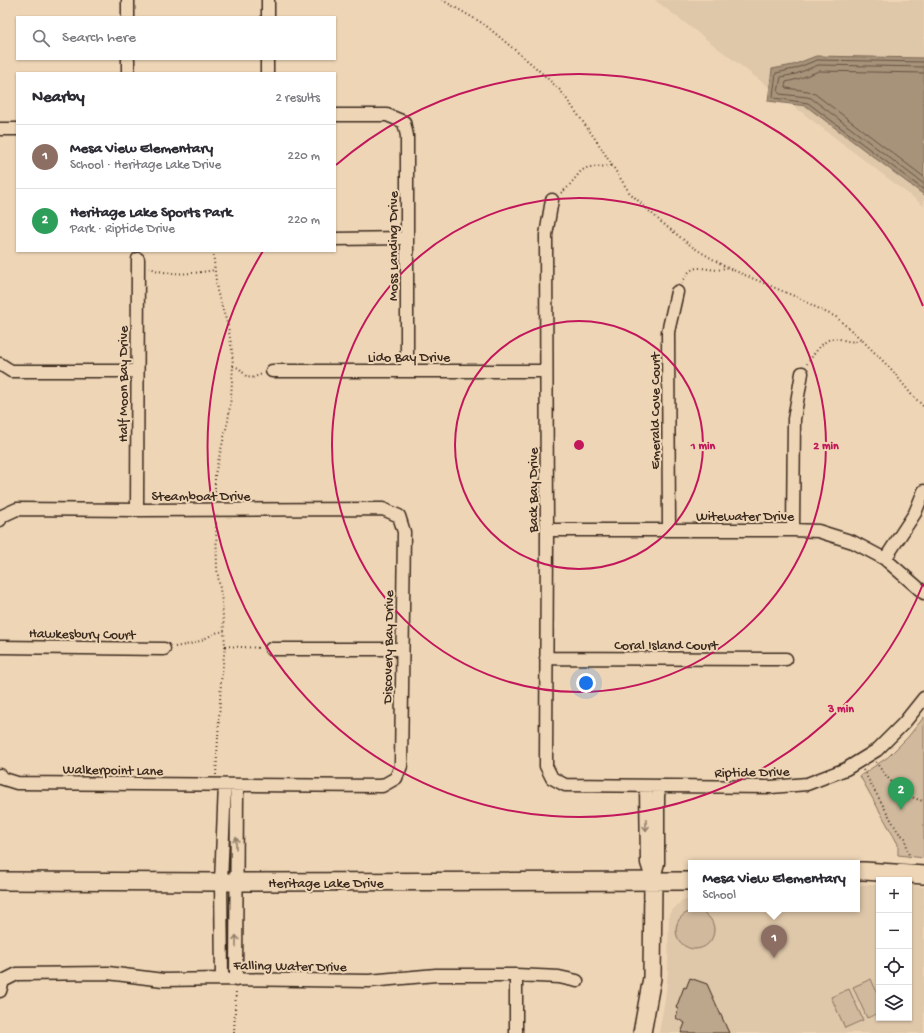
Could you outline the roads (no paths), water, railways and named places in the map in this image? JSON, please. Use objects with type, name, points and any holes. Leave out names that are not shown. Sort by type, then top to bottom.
[{"type":"street","points":[[128,0],[128,16]]},
{"type":"street","points":[[268,0],[268,16]]},
{"type":"street","points":[[128,60],[128,72]]},
{"type":"street","points":[[267,60],[267,72]]},
{"type":"street","name":"Moss Landing Drive","points":[[336,115],[387,115],[404,122],[407,136],[407,371]]},
{"type":"street","points":[[0,129],[16,129]]},
{"type":"street","name":"Back Bay Drive","points":[[552,200],[546,235],[546,766],[552,778]]},
{"type":"street","points":[[336,239],[407,238]]},
{"type":"street","name":"Half Moon Bay Drive","points":[[137,510],[138,259]]},
{"type":"street","name":"Emerald Cove Court","points":[[669,530],[668,332],[676,292]]},
{"type":"street","points":[[0,364],[11,371],[137,371]]},
{"type":"street","name":"Lido Bay Drive","points":[[272,371],[546,371]]},
{"type":"street","points":[[793,530],[794,419],[802,373]]},
{"type":"street","points":[[885,560],[915,513],[924,491]]},
{"type":"street","name":"Steamboat Drive","points":[[1,518],[17,509],[383,509],[399,516]]},
{"type":"street","name":"Discovery Bay Drive","points":[[396,778],[401,766],[404,532],[399,516]]},
{"type":"street","name":"Witewater Drive","points":[[547,530],[818,531],[853,542],[885,560],[924,593]]},
{"type":"street","name":"Hawkesbury Court","points":[[0,647],[164,649]]},
{"type":"street","points":[[271,648],[402,649]]},
{"type":"street","name":"Coral Island Court","points":[[546,658],[786,659]]},
{"type":"street","name":"Riptide Drive","points":[[552,778],[565,785],[771,787],[807,784],[846,769],[877,750],[904,722],[924,698]]},
{"type":"street","name":"Walkerpoint Lane","points":[[1,776],[17,783],[382,786],[396,778]]},
{"type":"street","points":[[222,979],[229,882],[231,785]]},
{"type":"street","points":[[646,786],[647,864],[653,882]]},
{"type":"street","points":[[642,1033],[652,978],[653,882],[658,864],[658,797],[660,786]]},
{"type":"street","points":[[860,871],[919,875]]},
{"type":"street","name":"Heritage Lake Drive","points":[[0,881],[688,881]]},
{"type":"street","points":[[229,882],[236,980]]},
{"type":"street","name":"Falling Water Drive","points":[[1,986],[17,974],[108,974],[163,980],[222,979],[369,981],[436,975],[516,975],[559,976],[578,981]]},
{"type":"street","points":[[516,975],[516,1033]]},
{"type":"water","points":[[816,56],[924,58],[924,195],[806,106],[768,101],[772,69],[793,65]]},
{"type":"place","name":"Heritage Lake Sports Park","points":[[901,810]]},
{"type":"place","name":"Mesa View Elementary","points":[[774,958]]}]
